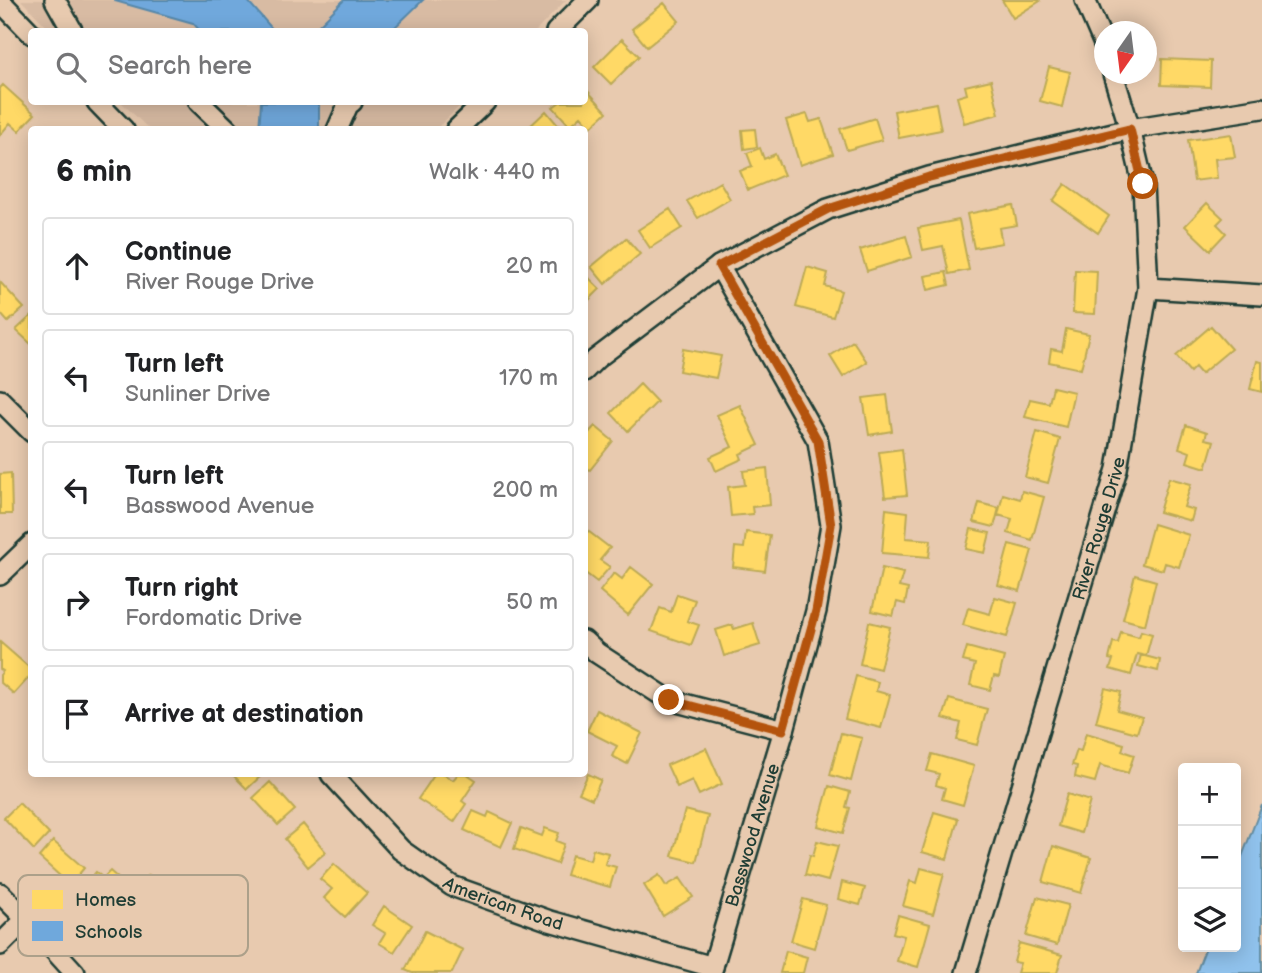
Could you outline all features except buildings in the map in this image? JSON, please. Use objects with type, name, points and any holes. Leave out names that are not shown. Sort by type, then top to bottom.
[{"type":"street","points":[[55,0],[71,28]]},
{"type":"street","points":[[560,28],[588,0]]},
{"type":"street","points":[[1085,0],[1094,21]]},
{"type":"street","points":[[0,1],[28,30]]},
{"type":"street","name":"River Rouge Drive","points":[[966,973],[1117,469],[1148,288],[1143,184],[1116,84]]},
{"type":"street","points":[[100,105],[120,126]]},
{"type":"street","points":[[202,105],[224,126]]},
{"type":"street","points":[[339,126],[348,105]]},
{"type":"street","points":[[460,126],[482,105]]},
{"type":"street","points":[[588,367],[719,266],[828,209],[929,177],[1130,129],[1262,108]]},
{"type":"street","name":"Basswood Avenue","points":[[712,970],[816,611],[831,525],[818,441],[719,266]]},
{"type":"street","points":[[1148,288],[1262,295]]},
{"type":"street","points":[[0,400],[28,428]]},
{"type":"street","points":[[0,575],[28,548]]},
{"type":"street","points":[[588,644],[597,653],[669,700],[783,730]]},
{"type":"street","name":"American Road","points":[[334,777],[401,850],[452,886],[550,921],[712,970]]},
{"type":"street","points":[[0,893],[18,911]]},
{"type":"street","points":[[0,945],[18,927]]},
{"type":"street","points":[[60,956],[75,973]]},
{"type":"shaded area","points":[[21,0],[566,0],[539,28],[48,28]]},
{"type":"shaded area","points":[[124,105],[461,105],[439,126],[146,126]]},
{"type":"water","points":[[1262,805],[1262,973],[1196,973],[1204,952],[1241,952],[1241,859]]},
{"type":"route","points":[[669,700],[783,730],[816,611],[831,525],[818,441],[719,266],[828,209],[929,177],[1130,129],[1143,184]]}]
